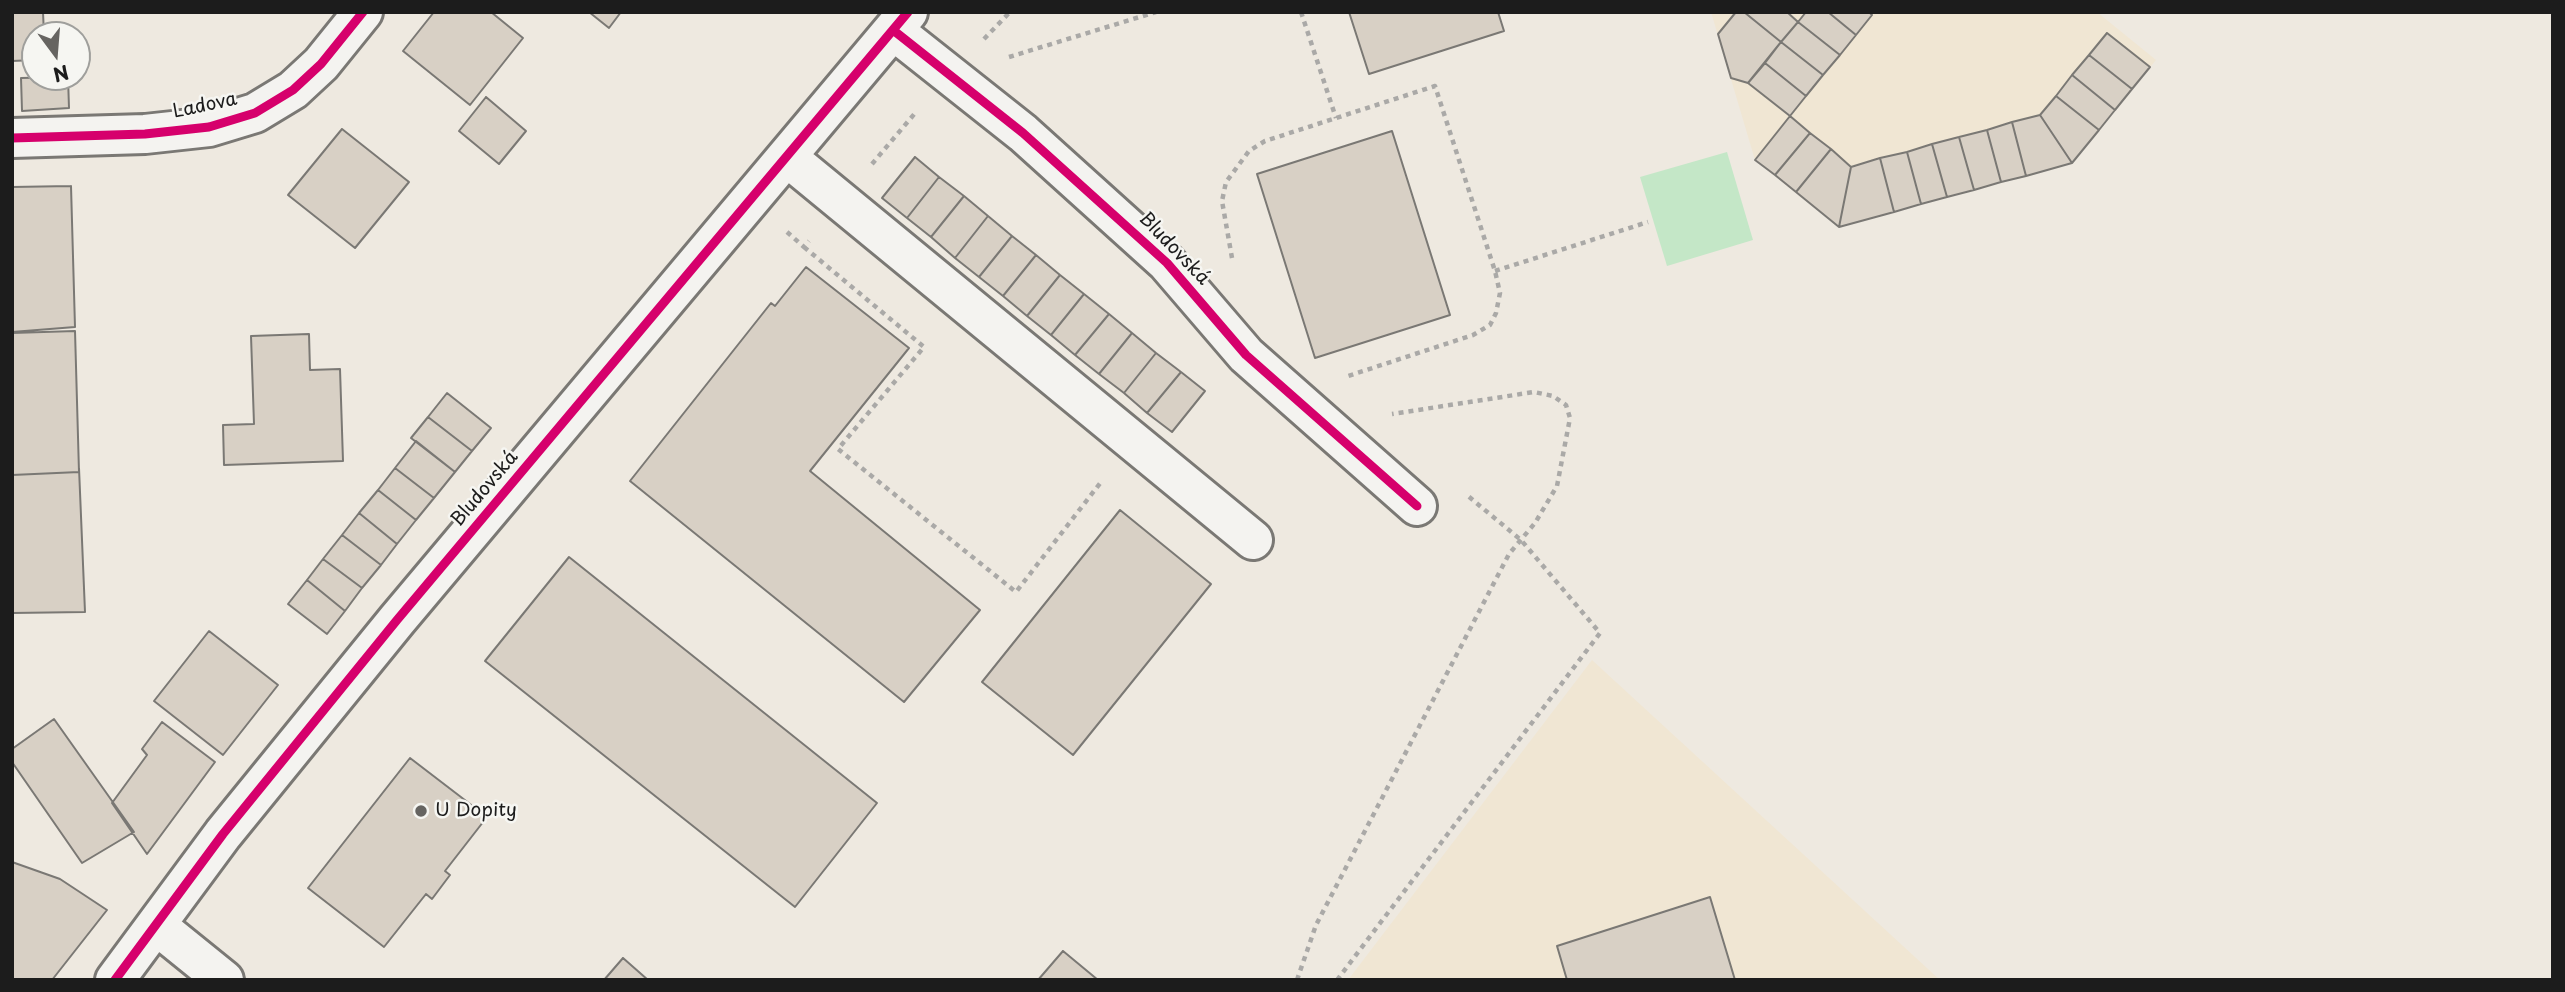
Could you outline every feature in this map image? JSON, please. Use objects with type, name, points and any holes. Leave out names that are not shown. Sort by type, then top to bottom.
[{"type":"street","name":"Ladova","points":[[12,138],[145,134],[209,127],[255,113],[293,90],[321,64],[363,12]]},
{"type":"street","name":"Bludovská","points":[[114,980],[223,834],[397,620],[901,21],[1167,262],[1246,355],[1417,506]]},
{"type":"street","points":[[787,157],[1253,540]]},
{"type":"street","points":[[156,925],[224,980]]},
{"type":"path","points":[[1001,60],[1156,12]]},
{"type":"path","points":[[1301,12],[1336,118]]},
{"type":"path","points":[[1234,270],[1222,201],[1226,182],[1235,166],[1249,151],[1265,141],[1435,86],[1500,292],[1490,325],[1473,335],[1340,378]]},
{"type":"path","points":[[1495,271],[1648,222]]},
{"type":"path","points":[[804,247],[924,348],[838,449],[1016,592],[1133,441]]},
{"type":"path","points":[[1297,980],[1316,925],[1509,554],[1557,486],[1568,431],[1566,405],[1553,396],[1534,392],[1383,416]]},
{"type":"path","points":[[1337,980],[1600,632],[1521,540],[1459,489]]},
{"type":"shaded area","points":[[1711,12],[2097,12],[2156,60],[2072,163],[1839,227],[1755,160]]},
{"type":"shaded area","points":[[1592,660],[1940,980],[1348,980]]},
{"type":"green space","points":[[1727,152],[1753,240],[1667,266],[1640,177]]},
{"type":"building","points":[[12,12],[43,12],[43,21],[21,21],[21,61],[12,61]]},
{"type":"building","points":[[434,12],[491,12],[523,38],[470,105],[403,51]]},
{"type":"building","points":[[589,12],[621,12],[609,28]]},
{"type":"building","points":[[1349,12],[1498,12],[1504,31],[1369,74]]},
{"type":"building","points":[[1736,12],[1744,12],[1781,42],[1748,83],[1731,78],[1718,34]]},
{"type":"building","points":[[1744,12],[1787,12],[1798,22],[1781,42]]},
{"type":"building","points":[[1806,12],[1828,12],[1856,35],[1840,55],[1798,22]]},
{"type":"building","points":[[1828,12],[1869,12],[1872,15],[1856,35]]},
{"type":"building","points":[[1798,22],[1840,55],[1823,75],[1781,42]]},
{"type":"building","points":[[2107,33],[2150,67],[2132,89],[2089,55]]},
{"type":"building","points":[[1781,42],[1823,75],[1806,96],[1765,63]]},
{"type":"building","points":[[2089,55],[2132,89],[2115,110],[2072,75]]},
{"type":"building","points":[[1765,63],[1806,96],[1790,116],[1748,83]]},
{"type":"building","points":[[2072,75],[2115,110],[2099,130],[2056,96]]},
{"type":"building","points":[[21,91],[68,91],[69,108],[22,111]]},
{"type":"building","points":[[2056,96],[2099,130],[2072,163],[2040,115]]},
{"type":"building","points":[[486,97],[526,131],[499,164],[459,131]]},
{"type":"building","points":[[2040,115],[2072,163],[2026,176],[2012,122]]},
{"type":"building","points":[[1790,116],[1810,133],[1775,175],[1755,160]]},
{"type":"building","points":[[2012,122],[2026,176],[2001,182],[1987,130]]},
{"type":"building","points":[[342,129],[409,182],[355,248],[288,195]]},
{"type":"building","points":[[1987,130],[2001,182],[1974,190],[1959,137]]},
{"type":"building","points":[[1392,131],[1450,315],[1315,358],[1257,174]]},
{"type":"building","points":[[1810,133],[1831,149],[1796,192],[1775,175]]},
{"type":"building","points":[[1959,137],[1974,190],[1947,197],[1932,144]]},
{"type":"building","points":[[1932,144],[1947,197],[1921,204],[1907,152]]},
{"type":"building","points":[[1831,149],[1851,167],[1839,227],[1796,192]]},
{"type":"building","points":[[1907,152],[1921,204],[1894,212],[1880,158]]},
{"type":"building","points":[[915,157],[939,177],[907,218],[882,198]]},
{"type":"building","points":[[1880,158],[1894,212],[1839,227],[1851,167]]},
{"type":"building","points":[[939,177],[964,196],[931,237],[907,218]]},
{"type":"building","points":[[71,186],[75,327],[12,332],[12,187]]},
{"type":"building","points":[[964,196],[988,216],[955,258],[931,237]]},
{"type":"building","points":[[988,216],[1012,236],[979,277],[955,258]]},
{"type":"building","points":[[1012,236],[1036,255],[1003,296],[979,277]]},
{"type":"building","points":[[1036,255],[1060,275],[1027,316],[1003,296]]},
{"type":"building","points":[[806,267],[909,348],[810,471],[980,610],[904,702],[630,481],[771,303],[775,306]]},
{"type":"building","points":[[1060,275],[1084,294],[1051,335],[1027,316]]},
{"type":"building","points":[[1084,294],[1109,314],[1075,355],[1051,335]]},
{"type":"building","points":[[1109,314],[1132,333],[1099,374],[1075,355]]},
{"type":"building","points":[[75,331],[79,472],[12,475],[12,333]]},
{"type":"building","points":[[1132,333],[1156,353],[1124,393],[1099,374]]},
{"type":"building","points":[[309,334],[310,370],[340,369],[343,461],[224,465],[223,425],[254,424],[251,336]]},
{"type":"building","points":[[1156,353],[1181,372],[1147,413],[1124,393]]},
{"type":"building","points":[[1181,372],[1205,391],[1172,432],[1147,413]]},
{"type":"building","points":[[447,393],[491,428],[472,451],[428,417]]},
{"type":"building","points":[[428,417],[472,451],[455,472],[411,438]]},
{"type":"building","points":[[416,441],[455,472],[434,498],[395,468]]},
{"type":"building","points":[[79,468],[85,612],[12,613],[12,475],[79,472]]},
{"type":"building","points":[[395,468],[434,498],[416,520],[378,490]]},
{"type":"building","points":[[378,490],[416,520],[397,544],[359,513]]},
{"type":"building","points":[[1120,510],[1211,584],[1073,755],[982,682]]},
{"type":"building","points":[[359,513],[397,544],[381,565],[342,535]]},
{"type":"building","points":[[342,535],[381,565],[362,588],[323,559]]},
{"type":"building","points":[[569,557],[877,803],[795,907],[485,661]]},
{"type":"building","points":[[323,559],[362,588],[345,611],[307,580]]},
{"type":"building","points":[[307,580],[345,611],[327,634],[288,604]]},
{"type":"building","points":[[209,631],[278,685],[223,755],[154,701]]},
{"type":"building","points":[[54,719],[134,832],[82,863],[12,762],[12,749]]},
{"type":"building","points":[[162,722],[215,762],[147,854],[112,803],[147,755],[142,749]]},
{"type":"building","points":[[410,758],[487,817],[445,871],[450,875],[432,899],[426,894],[384,947],[308,888]]},
{"type":"building","points":[[12,862],[60,879],[107,910],[52,980],[12,980]]},
{"type":"building","points":[[1710,897],[1735,980],[1567,980],[1557,946]]},
{"type":"building","points":[[1063,951],[1098,980],[1038,980]]},
{"type":"building","points":[[623,958],[648,980],[604,980]]},
{"type":"cycle path","points":[[12,138],[145,134],[209,127],[255,113],[293,90],[321,64],[363,12]]},
{"type":"cycle path","points":[[115,980],[223,834],[397,620],[908,12]]},
{"type":"cycle path","points":[[893,30],[1023,133],[1167,263],[1246,355],[1417,506]]},
{"type":"place","name":"U Dopity","points":[[421,811]]}]
